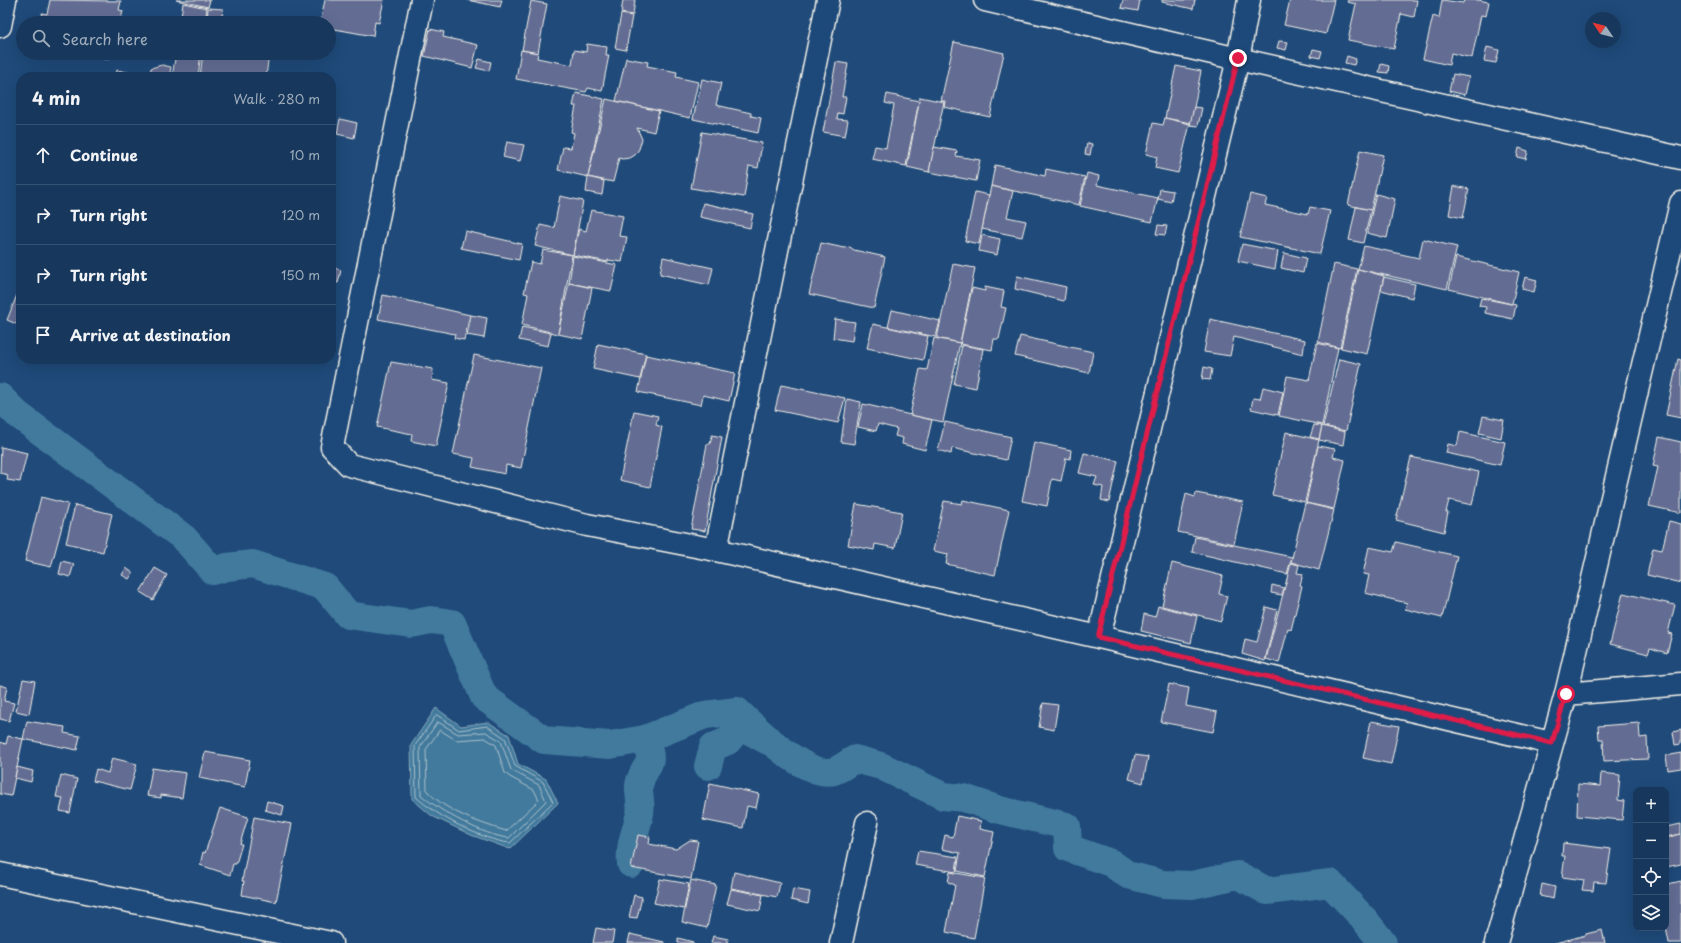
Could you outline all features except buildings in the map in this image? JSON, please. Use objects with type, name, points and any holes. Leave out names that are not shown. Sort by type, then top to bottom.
[{"type":"street","points":[[0,26],[5,0]]},
{"type":"street","points":[[422,0],[332,447],[349,465],[587,524],[716,550],[1552,743]]},
{"type":"street","points":[[716,550],[828,0]]},
{"type":"street","points":[[985,0],[1681,158]]},
{"type":"street","points":[[1098,637],[1238,58],[1249,0]]},
{"type":"street","points":[[1496,943],[1566,694],[1681,202]]},
{"type":"street","points":[[1566,694],[1681,684]]},
{"type":"street","points":[[841,943],[867,823]]},
{"type":"street","points":[[0,874],[331,943]]},
{"type":"water","points":[[436,708],[461,726],[488,722],[509,735],[518,764],[546,779],[558,803],[510,849],[471,835],[432,816],[412,799],[411,745]]},
{"type":"waterway","points":[[0,397],[17,414],[184,538],[213,571],[227,567],[253,564],[325,587],[348,615],[411,624],[431,620],[452,623],[484,697],[544,740],[610,745],[645,739],[705,715],[737,711],[768,740],[796,760],[810,767],[823,771],[834,771],[855,759],[881,766],[943,796],[964,798],[1000,810],[1067,826],[1068,848],[1111,863],[1128,875],[1163,884],[1192,885],[1238,875],[1267,891],[1330,883],[1364,919],[1383,943]]},
{"type":"waterway","points":[[708,766],[713,747],[728,741],[737,730],[748,730],[768,741]]},
{"type":"waterway","points":[[631,864],[631,850],[640,810],[639,785],[650,760],[645,739]]},
{"type":"route","points":[[1238,58],[1098,637],[1552,743],[1566,694]]}]
